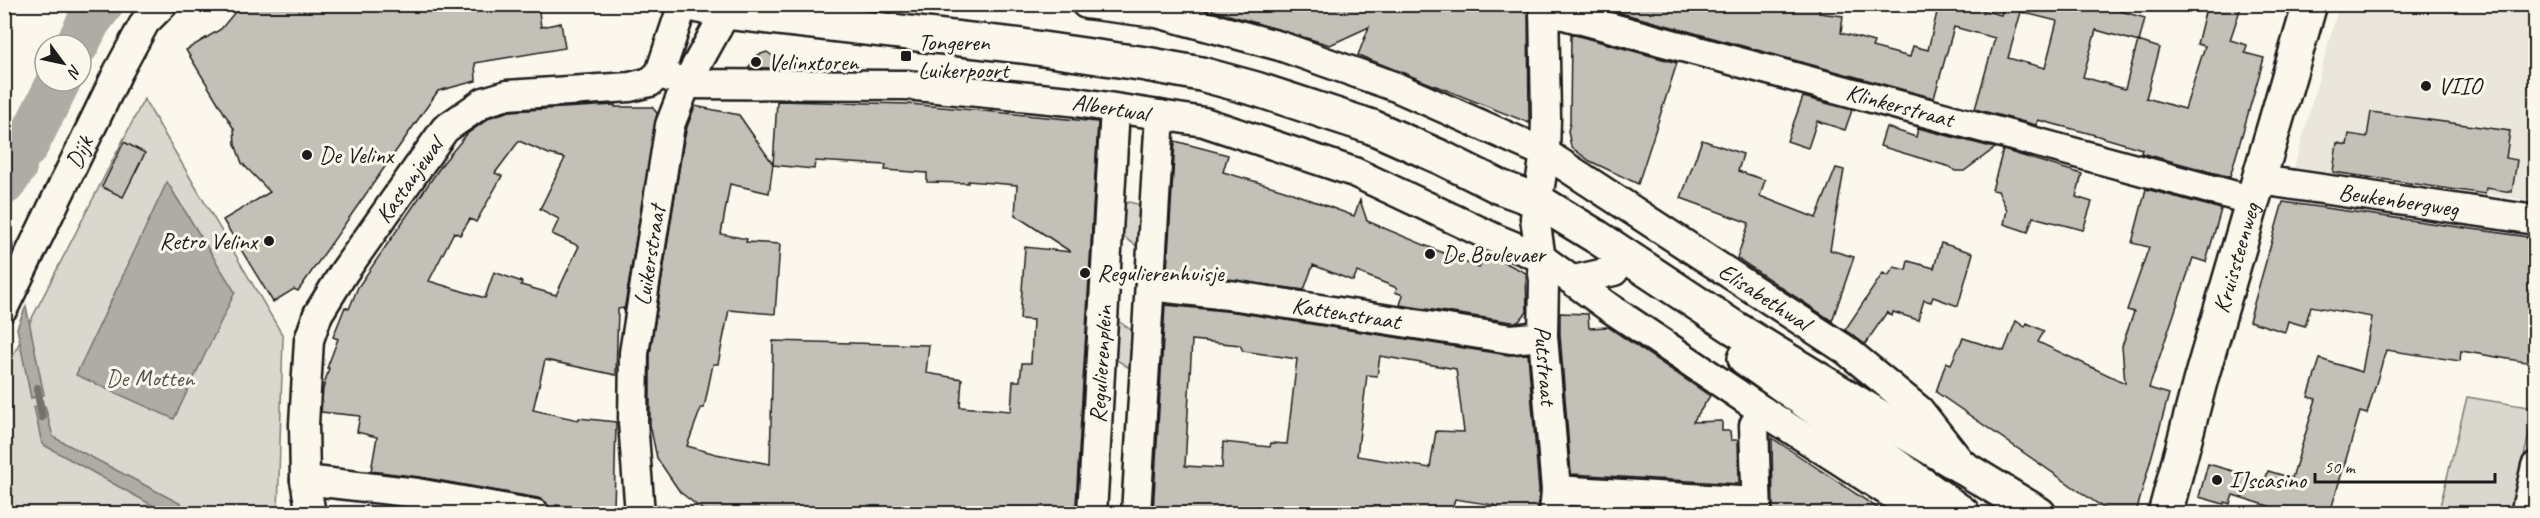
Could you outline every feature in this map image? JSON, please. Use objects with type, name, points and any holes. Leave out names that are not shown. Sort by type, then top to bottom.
[{"type":"main road","name":"Albertwal","points":[[690,4],[726,12],[1012,45],[1202,75],[1256,89],[1372,127],[1500,187],[1537,210]]},
{"type":"main road","name":"Kruissteenweg","points":[[2165,513],[2201,378],[2310,4]]},
{"type":"main road","points":[[1537,210],[1614,271],[1782,384],[1964,513]]},
{"type":"main road","name":"Elisabethwal","points":[[1537,210],[1598,237],[1733,327],[2039,513]]},
{"type":"street","name":"Dijk","points":[[4,307],[118,72],[145,22],[164,4]]},
{"type":"street","points":[[660,73],[683,4]]},
{"type":"street","points":[[1086,4],[1157,13],[1280,46],[1396,87],[1545,153]]},
{"type":"street","name":"Putstraat","points":[[1544,8],[1545,153],[1537,210],[1544,280],[1543,336],[1555,502]]},
{"type":"street","name":"Klinkerstraat","points":[[1544,8],[2257,191]]},
{"type":"street","name":"Luikerstraat","points":[[640,513],[633,422],[634,354],[670,125],[686,84],[726,12]]},
{"type":"street","name":"Albertwal","points":[[660,73],[686,84],[906,85],[1013,94],[1204,122],[1354,172],[1494,238],[1540,257]]},
{"type":"street","name":"Kastanjewal","points":[[311,513],[305,480],[306,367],[309,340],[318,314],[344,272],[445,129],[484,102],[507,95],[630,87],[650,82],[660,73]]},
{"type":"street","name":"Regulierenplein","points":[[1092,513],[1115,109]]},
{"type":"street","name":"Regulierenplein","points":[[1136,513],[1160,115]]},
{"type":"street","name":"Elisabethwal","points":[[1545,153],[1846,350],[1918,410],[1964,466]]},
{"type":"street","name":"Beukenbergweg","points":[[2257,191],[2535,220]]},
{"type":"street","points":[[1540,257],[1607,306],[1763,411],[1923,513]]},
{"type":"street","points":[[1574,280],[1614,271]]},
{"type":"street","name":"Kattenstraat","points":[[1150,286],[1237,296],[1511,339],[1543,336]]},
{"type":"street","points":[[1555,502],[1757,508],[1754,425],[1763,411]]},
{"type":"street","points":[[2525,513],[2535,466]]},
{"type":"street","points":[[305,480],[417,493],[535,513]]},
{"type":"shaded area","name":"VIIO","points":[[2339,5],[2535,5],[2535,201],[2294,168]]},
{"type":"shaded area","points":[[167,182],[235,292],[174,419],[76,375]]},
{"type":"shaded area","points":[[26,306],[44,395],[31,398],[17,328]]},
{"type":"shaded area","points":[[45,406],[53,437],[198,513],[166,513],[42,444],[34,407]]},
{"type":"green space","name":"De Motten","points":[[144,99],[283,336],[278,513],[5,514],[7,501],[5,499],[5,465],[8,459],[4,456],[5,371]]},
{"type":"green space","points":[[1129,202],[1145,206],[1144,251],[1115,231],[1121,205]]},
{"type":"green space","points":[[1108,314],[1140,336],[1137,373],[1106,353]]},
{"type":"green space","points":[[2467,397],[2535,408],[2511,513],[2438,514]]},
{"type":"building","name":"De Velinx","points":[[245,4],[538,4],[541,27],[561,23],[565,48],[475,63],[476,81],[438,91],[298,291],[294,289],[273,302],[223,220],[270,192],[242,163],[235,144],[234,129],[186,50],[221,29]]},
{"type":"building","points":[[1213,4],[1528,4],[1529,123],[1358,55],[1369,27],[1330,45],[1212,10]]},
{"type":"building","points":[[1588,4],[1820,4],[1819,13],[1843,16],[1841,33],[1874,42],[1872,47],[1910,57],[1913,46],[1928,50],[1939,4],[1959,4],[2001,15],[2004,4],[2096,4],[2145,18],[2139,41],[2160,48],[2146,98],[2185,109],[2205,46],[2197,44],[2207,4],[2242,4],[2230,40],[2247,45],[2245,53],[2264,58],[2230,177],[2141,153],[2142,149],[2088,133],[2038,120],[2036,125],[1975,109],[1995,38],[1954,27],[1934,98]],"holes":[[[2021,12],[2057,21],[2045,68],[2008,58]],[[2096,30],[2138,42],[2125,89],[2083,77]]]},
{"type":"building","points":[[1571,34],[1677,63],[1638,184],[1590,161],[1571,147],[1568,131]]},
{"type":"building","name":"Velinxtoren","points":[[767,52],[778,60],[782,68],[748,68],[758,55]]},
{"type":"building","points":[[1803,97],[1852,110],[1845,130],[1817,121],[1808,148],[1787,141]]},
{"type":"building","points":[[777,101],[910,104],[1098,122],[1076,504],[1070,509],[1009,508],[910,513],[707,513],[680,492],[657,458],[650,425],[650,354],[683,145],[695,106],[739,115],[773,164],[769,193],[730,184],[721,234],[747,239],[746,242],[780,244],[775,314],[729,310],[718,364],[713,364],[704,408],[701,408],[687,446],[770,464],[773,341],[929,345],[926,373],[962,379],[960,407],[1011,411],[1013,381],[1020,381],[1022,363],[1031,363],[1033,320],[1020,319],[1025,247],[1071,252],[1015,215],[1017,185],[968,181],[968,183],[927,182],[927,173],[885,170],[886,165],[815,161],[814,169],[773,165]]},
{"type":"building","points":[[615,105],[615,107],[652,107],[657,113],[624,311],[623,308],[618,309],[616,375],[545,360],[533,410],[578,420],[579,418],[616,422],[614,510],[556,505],[555,513],[551,513],[546,502],[538,498],[420,477],[371,471],[377,437],[357,432],[360,416],[321,412],[323,389],[329,368],[327,368],[338,339],[333,337],[345,307],[349,309],[358,287],[443,163],[467,134],[491,117],[510,111]],"holes":[[[519,141],[565,158],[540,209],[559,219],[552,234],[579,246],[556,295],[521,285],[522,282],[494,272],[485,298],[429,281],[454,232],[460,235],[470,219],[476,222],[502,176],[495,173]]]},
{"type":"building","points":[[2371,112],[2510,131],[2506,158],[2517,160],[2512,192],[2486,188],[2485,194],[2333,172],[2337,143],[2347,145],[2349,134],[2367,137]]},
{"type":"building","points":[[1886,127],[1916,137],[1918,128],[1995,148],[1964,171],[1955,171],[1950,167],[1880,146]]},
{"type":"building","points":[[1702,140],[1743,154],[1738,171],[1765,180],[1760,196],[1816,218],[1836,168],[1844,170],[1830,250],[1854,257],[1832,321],[1737,258],[1749,223],[1681,198]]},
{"type":"building","points":[[1175,141],[1228,155],[1223,172],[1284,190],[1354,216],[1360,200],[1367,221],[1479,268],[1486,253],[1526,273],[1527,312],[1518,322],[1512,322],[1400,305],[1403,295],[1395,292],[1397,288],[1357,272],[1353,281],[1313,265],[1304,290],[1167,271]]},
{"type":"building","points":[[124,142],[145,153],[123,197],[102,187]]},
{"type":"building","points":[[2003,150],[2082,174],[2076,197],[2092,202],[2083,230],[2033,217],[2028,232],[2004,224],[2007,210],[1998,191],[1992,190]]},
{"type":"building","points":[[2146,189],[2221,209],[2206,262],[2193,258],[2149,388],[2169,394],[2136,513],[2111,513],[1936,392],[1946,362],[1951,364],[1963,338],[2004,351],[2016,321],[2025,327],[2027,323],[2044,331],[2038,342],[2125,383],[2122,346],[2134,312],[2127,310],[2149,247],[2132,243]]},
{"type":"building","points":[[2283,202],[2535,238],[2535,343],[2531,363],[2461,351],[2460,361],[2386,350],[2367,414],[2360,412],[2330,513],[2273,513],[2275,508],[2233,495],[2230,504],[2199,497],[2208,464],[2265,480],[2268,471],[2292,478],[2316,399],[2308,397],[2320,359],[2362,372],[2372,317],[2311,306],[2305,326],[2288,321],[2285,332],[2249,321]]},
{"type":"building","points":[[1941,243],[1973,253],[1958,306],[1933,297],[1931,302],[1924,300],[1918,320],[1893,312],[1892,316],[1887,312],[1865,344],[1845,330],[1883,273],[1888,276],[1894,267],[1906,270],[1908,261],[1934,268]]},
{"type":"building","points":[[1165,305],[1235,312],[1508,355],[1528,354],[1539,490],[1538,513],[1492,513],[1494,505],[1455,499],[1451,513],[1153,513]],"holes":[[[1192,340],[1240,345],[1243,351],[1297,359],[1287,444],[1271,443],[1270,447],[1223,442],[1222,468],[1185,466]],[[1380,356],[1456,369],[1464,432],[1436,431],[1430,468],[1357,456],[1367,375],[1377,376]]]},
{"type":"building","points":[[1560,313],[1588,314],[1589,328],[1608,327],[1710,396],[1693,422],[1722,421],[1722,431],[1730,431],[1731,440],[1738,440],[1739,484],[1571,474]]},
{"type":"building","points":[[1772,438],[1793,452],[1885,513],[1773,513]]},
{"type":"building","points":[[1571,507],[1672,513],[1571,513]]},
{"type":"waterway","points":[[83,33],[101,5]]},
{"type":"waterway","points":[[26,147],[53,93]]},
{"type":"waterway","points":[[4,183],[15,167]]},
{"type":"waterway","points":[[4,228],[11,249]]},
{"type":"waterway","points":[[37,388],[42,417]]},
{"type":"place","name":"Tongeren Luikerpoort","points":[[906,56]]},
{"type":"place","name":"Velinxtoren","points":[[756,62]]},
{"type":"place","name":"VIIO","points":[[2426,86]]},
{"type":"place","name":"De Velinx","points":[[307,155]]},
{"type":"place","name":"Retro Velinx","points":[[269,241]]},
{"type":"place","name":"De Boulevaer","points":[[1430,254]]},
{"type":"place","name":"Regulierenhuisje","points":[[1085,273]]},
{"type":"place","name":"IJscasino","points":[[2217,480]]}]
